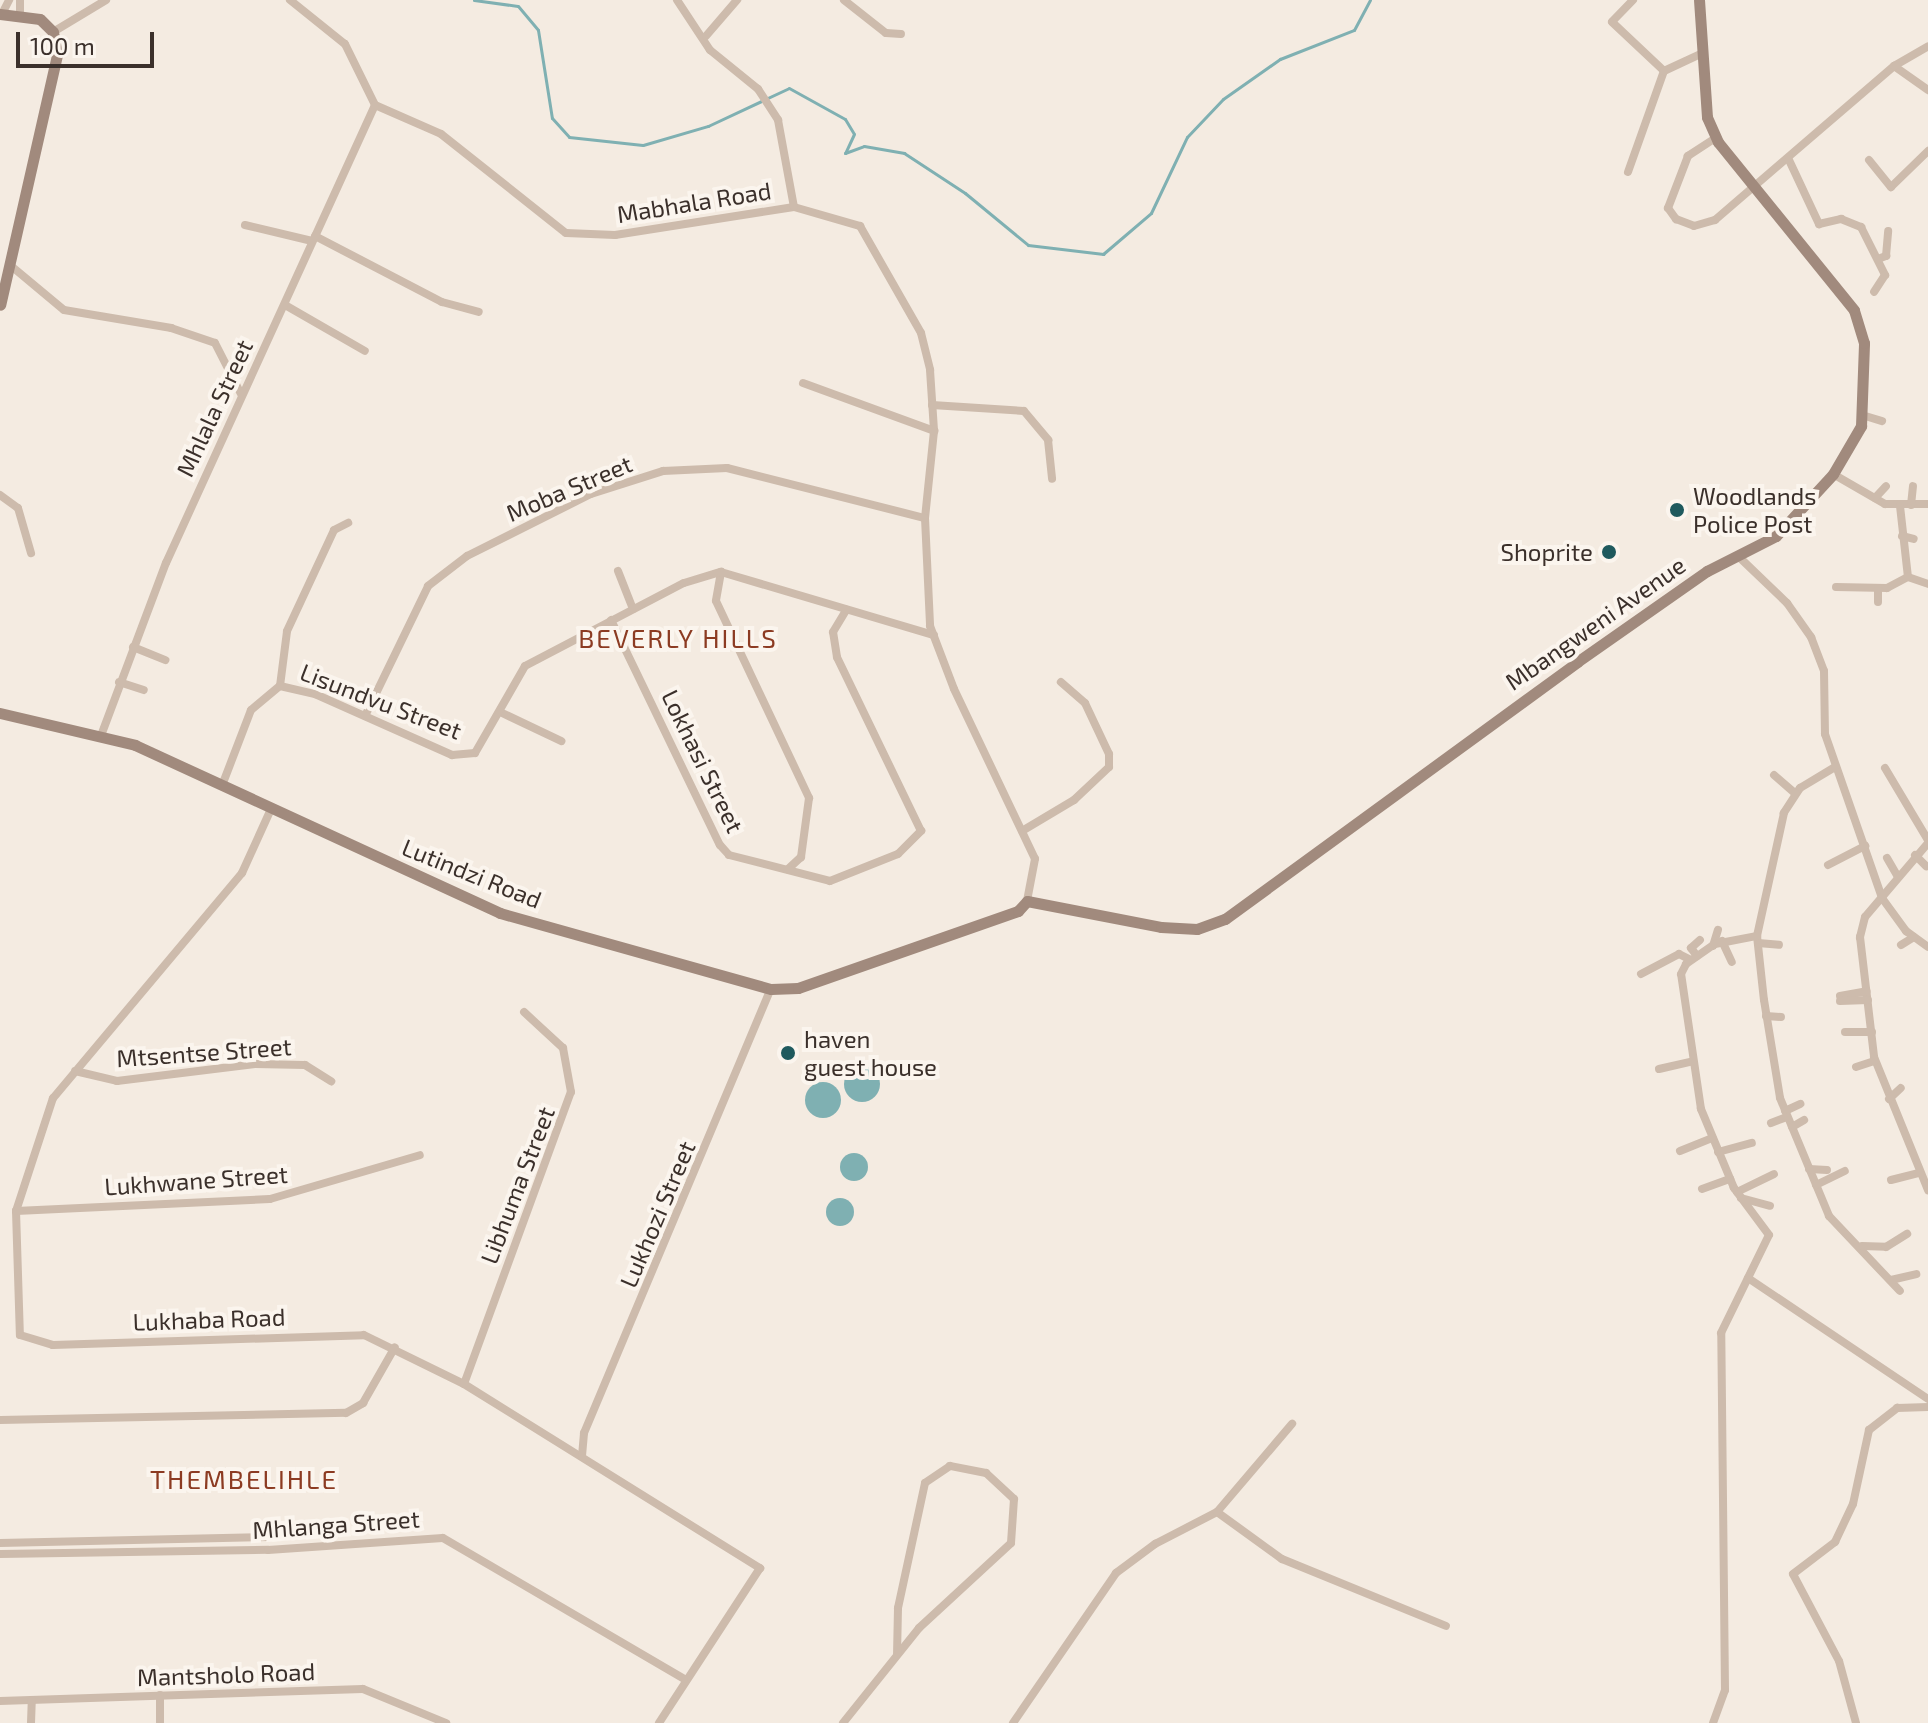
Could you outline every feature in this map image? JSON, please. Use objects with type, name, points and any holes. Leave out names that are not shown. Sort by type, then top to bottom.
[{"type":"street","points":[[0,305],[57,55],[53,32],[40,19],[1,14],[9,0]]},
{"type":"street","points":[[20,0],[20,15]]},
{"type":"street","points":[[53,32],[106,0]]},
{"type":"street","points":[[290,0],[345,44],[375,105]]},
{"type":"street","points":[[677,0],[706,36],[710,50],[758,89],[778,120],[794,207]]},
{"type":"street","points":[[706,36],[737,0]]},
{"type":"street","points":[[844,0],[886,33],[901,34]]},
{"type":"street","points":[[1633,0],[1612,22],[1664,71]]},
{"type":"street","name":"Mbangweni Avenue","points":[[1027,901],[1161,927],[1197,929],[1225,919],[1564,670],[1738,556],[1776,536],[1833,474],[1862,415],[1864,343],[1854,310],[1752,191],[1707,117],[1700,54],[1699,0]]},
{"type":"street","points":[[1717,137],[1688,156],[1668,208],[1676,219],[1694,226],[1715,220],[1789,160],[1894,66],[1928,46]]},
{"type":"street","points":[[1628,172],[1664,71],[1700,54]]},
{"type":"street","points":[[1894,66],[1928,90]]},
{"type":"street","name":"Mabhala Road","points":[[375,105],[441,134],[566,233],[615,235],[794,207],[860,226],[921,333],[934,431],[925,518],[934,635],[1035,859],[1027,901]]},
{"type":"street","name":"Mhlala Street","points":[[102,733],[133,647],[241,394],[285,305],[375,105]]},
{"type":"street","points":[[1869,160],[1891,187],[1928,151]]},
{"type":"street","points":[[1789,160],[1819,224],[1851,221],[1878,259],[1885,275],[1874,292]]},
{"type":"street","points":[[245,225],[313,238],[442,302],[479,312]]},
{"type":"street","points":[[1878,259],[1886,256],[1888,231]]},
{"type":"street","points":[[10,265],[64,310],[171,328],[215,343],[241,394]]},
{"type":"street","points":[[285,305],[365,351]]},
{"type":"street","points":[[803,383],[934,431]]},
{"type":"street","points":[[932,405],[1024,411],[1048,440],[1052,479]]},
{"type":"street","points":[[1862,415],[1882,421]]},
{"type":"street","name":"Moba Street","points":[[365,716],[428,586],[467,556],[591,494],[663,471],[727,468],[925,518]]},
{"type":"street","points":[[1833,474],[1875,498],[1900,506],[1928,504]]},
{"type":"street","points":[[1875,498],[1886,486]]},
{"type":"street","points":[[1911,505],[1913,486]]},
{"type":"street","points":[[0,495],[18,508],[31,553]]},
{"type":"street","points":[[1900,506],[1908,577]]},
{"type":"street","points":[[280,686],[287,631],[334,530],[348,523]]},
{"type":"street","points":[[1902,536],[1914,539]]},
{"type":"street","points":[[1738,556],[1787,603],[1811,637],[1824,671],[1821,698],[1835,767],[1882,898],[1914,937],[1927,944]]},
{"type":"street","points":[[618,571],[633,609]]},
{"type":"street","points":[[788,869],[801,857],[809,798],[716,601],[721,572],[934,635]]},
{"type":"street","name":"Lisundvu Street","points":[[223,783],[251,710],[280,686],[365,716],[452,755],[475,753],[525,666],[633,609],[721,572]]},
{"type":"street","points":[[1836,587],[1862,584],[1878,588],[1908,577],[1927,584],[1928,573]]},
{"type":"street","points":[[1878,588],[1878,602]]},
{"type":"street","name":"Lokhasi Street","points":[[611,620],[720,845],[729,855],[830,881],[853,876],[898,854],[921,831],[837,657],[833,632],[846,610]]},
{"type":"street","points":[[133,647],[165,660]]},
{"type":"street","points":[[119,682],[144,690]]},
{"type":"street","points":[[1022,831],[1074,800],[1109,767],[1109,754],[1085,703],[1061,682]]},
{"type":"street","points":[[500,712],[561,741]]},
{"type":"street","name":"Lutindzi Road","points":[[0,713],[102,733],[223,783],[271,809],[500,913],[771,989],[798,988],[1018,911],[1027,901]]},
{"type":"street","points":[[1835,767],[1795,793],[1784,813],[1757,939],[1762,984],[1786,1114],[1816,1185],[1835,1225],[1862,1246],[1900,1291]]},
{"type":"street","points":[[1885,768],[1928,841],[1861,927],[1867,996],[1875,1061],[1927,1187]]},
{"type":"street","points":[[1774,775],[1795,793]]},
{"type":"street","name":"Lukhaba Road","points":[[271,809],[242,873],[75,1071],[42,1125],[16,1211],[16,1324],[32,1344],[364,1335],[395,1347],[464,1384],[582,1456],[760,1568],[684,1679],[659,1723]]},
{"type":"street","points":[[1828,865],[1865,846]]},
{"type":"street","points":[[1915,855],[1926,866]]},
{"type":"street","points":[[1887,858],[1898,877]]},
{"type":"street","points":[[1718,930],[1718,944],[1732,962]]},
{"type":"street","points":[[1901,945],[1914,937]]},
{"type":"street","points":[[1713,1723],[1725,1690],[1721,1333],[1769,1235],[1739,1195],[1712,1138],[1690,1062],[1681,974],[1694,958],[1718,944],[1757,939],[1779,945]]},
{"type":"street","points":[[1694,958],[1691,948],[1700,940]]},
{"type":"street","points":[[1641,974],[1679,954],[1694,958]]},
{"type":"street","points":[[1762,984],[1773,983]]},
{"type":"street","name":"Lukhozi Street","points":[[582,1456],[584,1433],[771,989]]},
{"type":"street","points":[[1840,998],[1867,996]]},
{"type":"street","name":"Libhuma Street","points":[[464,1384],[571,1092],[563,1048],[524,1012]]},
{"type":"street","points":[[1766,1016],[1781,1017]]},
{"type":"street","points":[[1845,1032],[1872,1032]]},
{"type":"street","points":[[1856,1067],[1875,1061]]},
{"type":"street","points":[[1659,1069],[1690,1062]]},
{"type":"street","name":"Mtsentse Street","points":[[75,1071],[117,1081],[255,1064],[305,1065],[331,1081]]},
{"type":"street","points":[[1889,1099],[1901,1088]]},
{"type":"street","points":[[1771,1123],[1800,1104]]},
{"type":"street","points":[[1792,1127],[1804,1120]]},
{"type":"street","points":[[1680,1151],[1712,1138]]},
{"type":"street","points":[[1718,1152],[1752,1143]]},
{"type":"street","name":"Lukhwane Street","points":[[16,1211],[270,1199],[420,1155]]},
{"type":"street","points":[[1809,1169],[1827,1170]]},
{"type":"street","points":[[1816,1185],[1845,1171]]},
{"type":"street","points":[[1891,1180],[1920,1173]]},
{"type":"street","points":[[1739,1195],[1774,1174]]},
{"type":"street","points":[[1702,1189],[1730,1179]]},
{"type":"street","points":[[1739,1195],[1770,1206]]},
{"type":"street","points":[[1862,1246],[1886,1247],[1907,1234]]},
{"type":"street","points":[[1891,1280],[1916,1274]]},
{"type":"street","points":[[1748,1278],[1928,1399]]},
{"type":"street","points":[[0,1420],[346,1413],[363,1403],[395,1347]]},
{"type":"street","points":[[1856,1723],[1839,1661],[1793,1574],[1835,1542],[1853,1504],[1869,1430],[1897,1408],[1928,1407]]},
{"type":"street","points":[[1013,1723],[1116,1573],[1155,1544],[1217,1512],[1292,1424]]},
{"type":"street","points":[[843,1723],[897,1654],[1011,1543],[1014,1499],[986,1473],[950,1466],[925,1483],[898,1608],[897,1654]]},
{"type":"street","points":[[1217,1512],[1282,1559],[1446,1626]]},
{"type":"street","points":[[0,1543],[268,1537],[276,1530]]},
{"type":"street","name":"Mhlanga Street","points":[[0,1554],[268,1550],[443,1538],[684,1679]]},
{"type":"street","name":"Mantsholo Road","points":[[0,1701],[363,1689],[446,1723]]},
{"type":"street","points":[[160,1695],[160,1723]]},
{"type":"street","points":[[31,1723],[32,1700]]},
{"type":"water","points":[[862,1066],[875,1071],[880,1084],[875,1097],[862,1102],[849,1097],[844,1084],[849,1071]]},
{"type":"water","points":[[823,1082],[836,1087],[841,1100],[836,1113],[823,1118],[810,1113],[805,1100],[810,1087]]},
{"type":"water","points":[[854,1153],[864,1157],[868,1167],[864,1177],[854,1181],[844,1177],[840,1167],[844,1157]]},
{"type":"water","points":[[840,1198],[850,1202],[854,1212],[850,1222],[840,1226],[830,1222],[826,1212],[830,1202]]},
{"type":"waterway","points":[[474,0],[518,6],[538,30],[552,118],[569,137],[643,145],[708,126],[789,88],[845,119],[854,134],[845,153],[864,146],[904,153],[965,193],[1028,245],[1103,254],[1151,213],[1187,137],[1223,99],[1280,59],[1354,30],[1370,0]]},
{"type":"place","name":"Woodlands Police Post","points":[[1677,510]]},
{"type":"place","name":"Shoprite","points":[[1609,552]]},
{"type":"place","name":"haven guest house","points":[[788,1053]]},
{"type":"district","name":"BEVERLY HILLS","points":[[678,638]]},
{"type":"district","name":"THEMBELIHLE","points":[[244,1479]]}]
